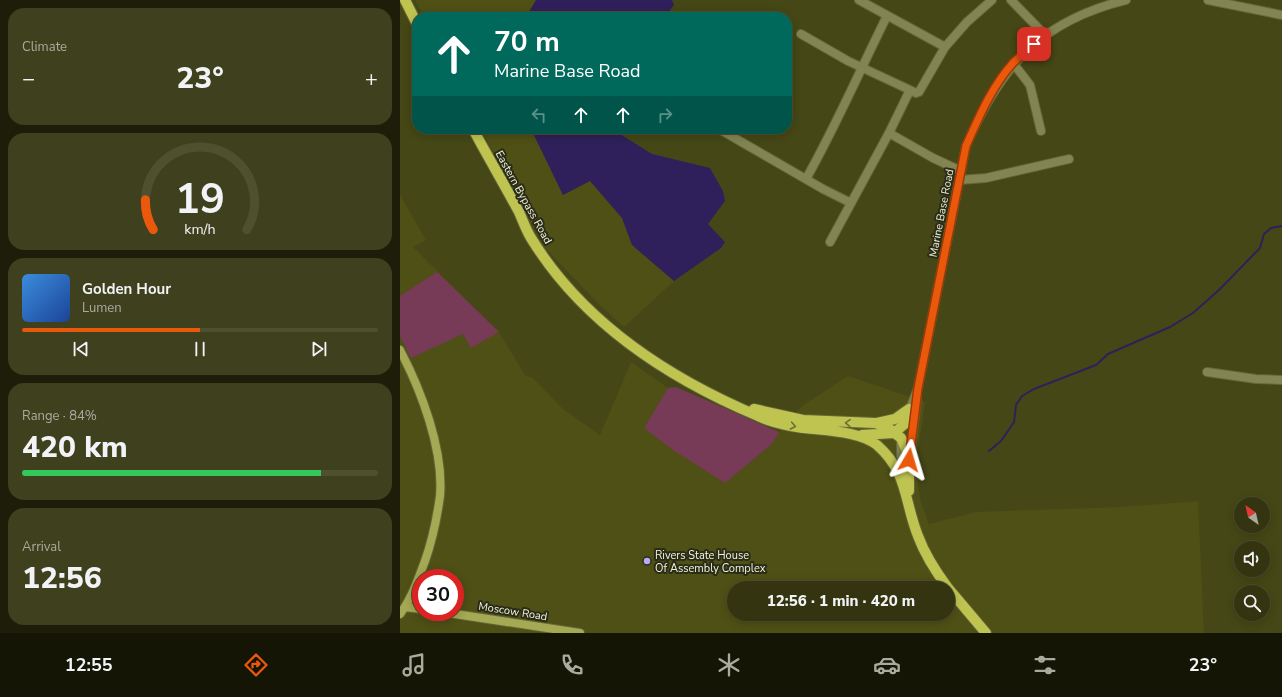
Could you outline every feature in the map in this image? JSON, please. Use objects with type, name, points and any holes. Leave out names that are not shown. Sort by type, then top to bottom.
[{"type":"main road","points":[[404,0],[412,15]]},
{"type":"main road","name":"Eastern Bypass Road","points":[[475,134],[530,237],[570,289],[612,331],[640,352],[691,385],[759,417],[791,426],[858,436],[874,443],[890,457],[903,481]]},
{"type":"main road","name":"Eastern Bypass Road","points":[[730,403],[802,420],[875,423],[898,435]]},
{"type":"main road","points":[[875,423],[895,419],[912,413]]},
{"type":"main road","points":[[898,435],[912,413]]},
{"type":"main road","points":[[858,436],[898,435]]},
{"type":"main road","points":[[898,435],[909,460],[910,505],[912,521],[927,556],[943,581]]},
{"type":"main road","points":[[903,481],[910,505]]},
{"type":"main road","points":[[955,596],[986,633]]},
{"type":"street","points":[[859,0],[945,46]]},
{"type":"street","points":[[801,34],[842,58],[863,66],[916,93],[919,92],[945,46],[967,22],[992,0]]},
{"type":"street","points":[[1011,0],[1045,35]]},
{"type":"street","name":"Marine Base Road","points":[[909,460],[912,413],[959,180],[966,146],[980,113],[999,81],[1013,63],[1045,35],[1088,12],[1126,0]]},
{"type":"street","points":[[1208,0],[1282,15]]},
{"type":"street","points":[[806,179],[854,86],[887,16]]},
{"type":"street","points":[[1013,63],[1030,85],[1041,131]]},
{"type":"street","points":[[830,242],[890,133],[910,90]]},
{"type":"street","points":[[890,133],[933,158],[961,171]]},
{"type":"street","points":[[728,134],[851,203]]},
{"type":"street","points":[[959,180],[986,178],[1069,159]]},
{"type":"street","points":[[400,350],[419,394],[433,434],[439,467],[440,495],[428,551],[418,580],[400,614]]},
{"type":"street","points":[[1207,372],[1256,379],[1282,380]]},
{"type":"street","points":[[898,435],[903,481]]},
{"type":"street","name":"Moscow Road","points":[[464,615],[580,633]]},
{"type":"shaded area","points":[[415,0],[536,0],[529,12],[421,12]]},
{"type":"shaded area","points":[[536,0],[672,0],[674,5],[669,12],[529,12]]},
{"type":"shaded area","points":[[484,134],[533,134],[563,195],[590,181],[622,218],[632,245],[674,281],[624,327],[601,306],[544,247]]},
{"type":"shaded area","points":[[533,134],[620,134],[652,154],[710,168],[723,191],[725,201],[708,224],[725,242],[721,248],[674,281],[632,245],[622,218],[590,181],[563,195]]},
{"type":"shaded area","points":[[400,195],[426,240],[413,247],[499,332],[525,375],[533,378],[563,409],[600,435],[631,362],[668,388],[676,387],[779,432],[802,406],[848,376],[925,402],[916,465],[920,499],[929,524],[976,512],[1121,507],[1198,501],[1204,633],[400,633]]},
{"type":"shaded area","points":[[437,272],[499,332],[471,348],[463,334],[411,358],[400,336],[400,296]]},
{"type":"shaded area","points":[[676,387],[779,432],[773,443],[725,483],[673,450],[644,428],[668,388]]},
{"type":"waterway","points":[[989,451],[1001,441],[1014,422],[1016,405],[1022,396],[1034,389],[1096,365],[1108,354],[1170,327],[1193,313],[1219,290],[1260,248],[1264,234],[1271,228],[1282,226]]},
{"type":"place","name":"Rivers State House Of Assembly Complex","points":[[647,561]]},
{"type":"route","points":[[909,460],[918,388],[932,324],[966,146],[980,113],[999,81],[1013,63],[1034,44]]}]
